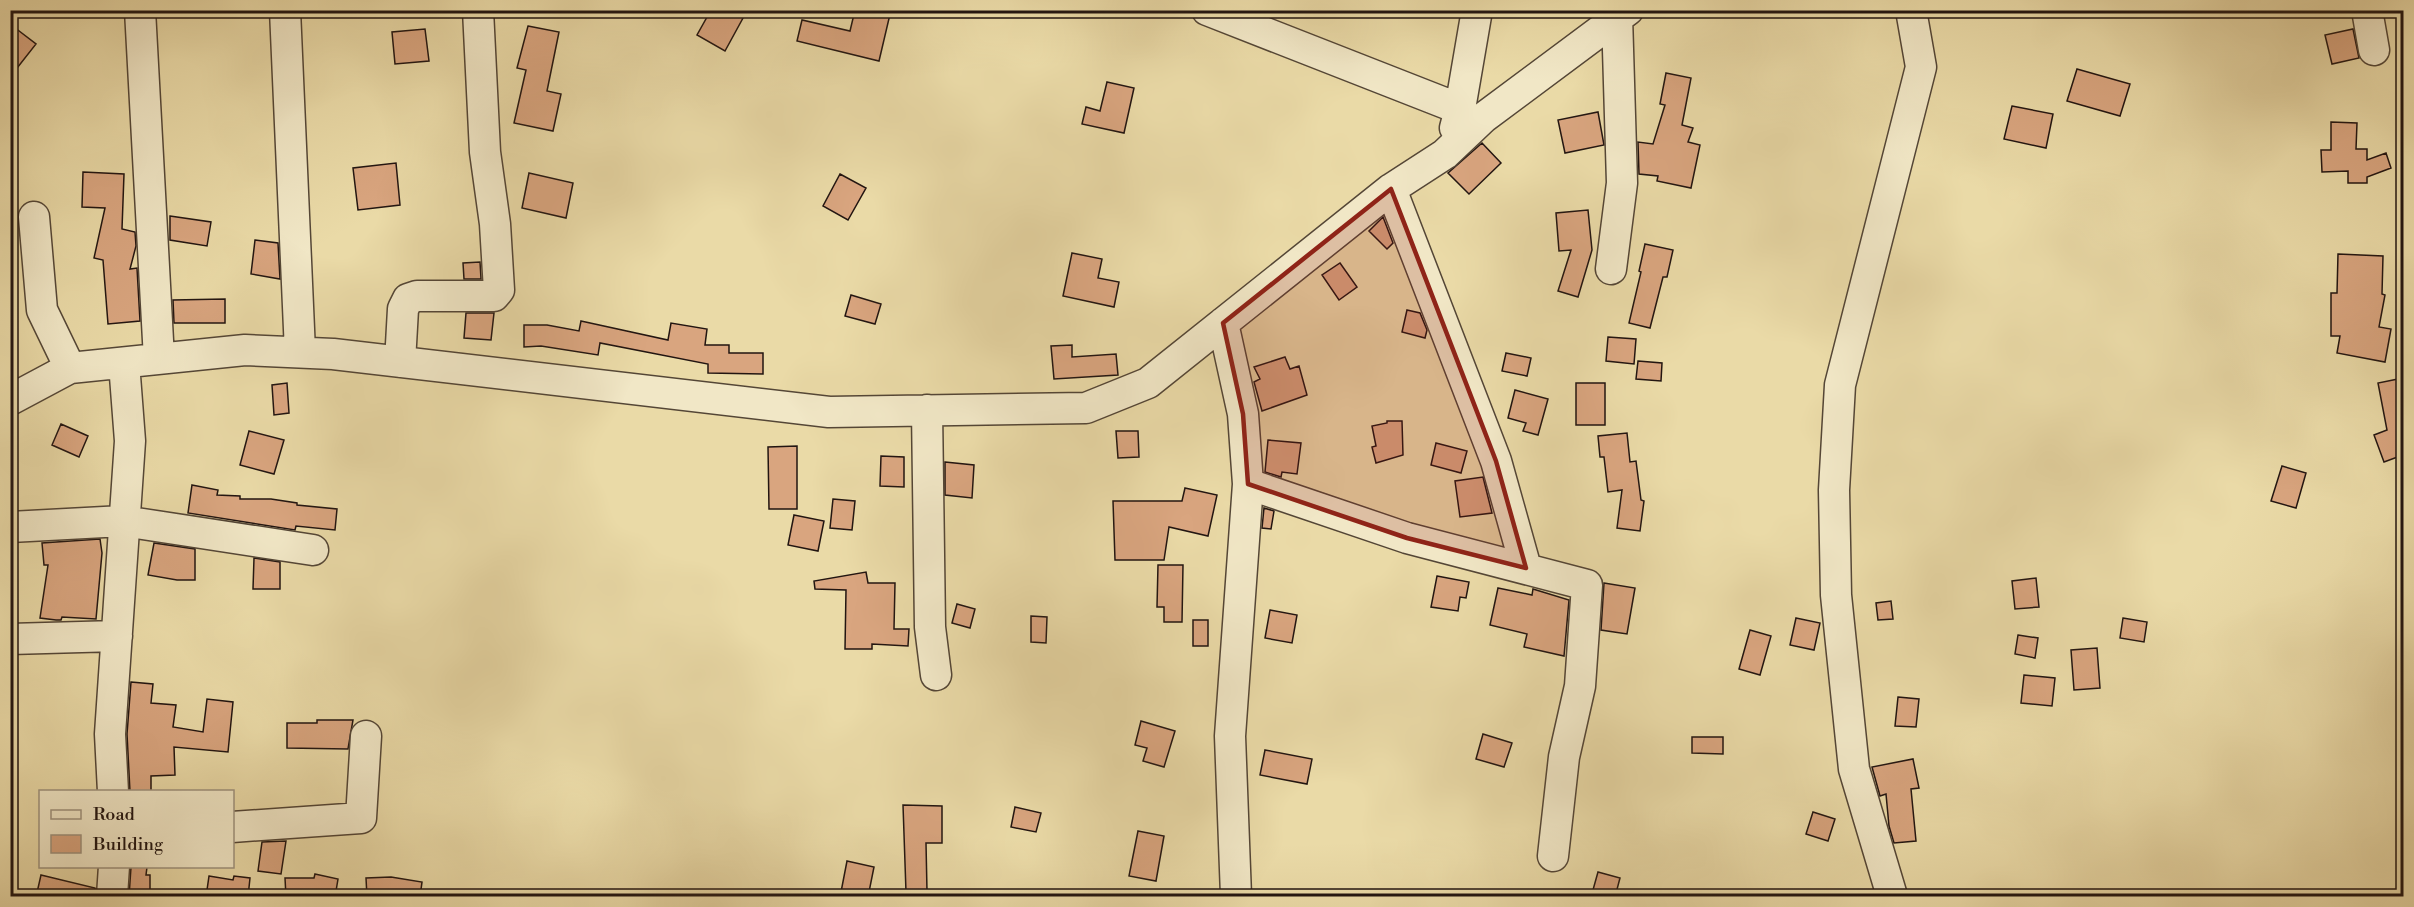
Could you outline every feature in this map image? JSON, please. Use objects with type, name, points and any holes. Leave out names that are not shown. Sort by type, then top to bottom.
[{"type":"street","points":[[140,10],[159,359]]},
{"type":"street","points":[[285,10],[300,352]]},
{"type":"street","points":[[400,362],[403,309],[408,299],[417,296],[494,296],[499,290],[495,224],[485,152],[478,10]]},
{"type":"street","points":[[1207,10],[1460,109]]},
{"type":"street","points":[[1445,154],[1460,109],[1477,10]]},
{"type":"street","points":[[1892,897],[1854,769],[1836,595],[1833,490],[1840,385],[1921,67],[1911,10]]},
{"type":"street","points":[[2367,10],[2374,50]]},
{"type":"street","points":[[10,400],[70,368],[245,350],[300,352],[400,362],[829,412],[1086,408],[1148,383],[1391,189],[1445,154],[1484,118],[1623,14]]},
{"type":"street","points":[[1611,269],[1622,183],[1623,14]]},
{"type":"street","points":[[1391,189],[1496,461],[1526,568]]},
{"type":"street","points":[[34,217],[42,310],[70,368]]},
{"type":"street","points":[[1223,323],[1243,414],[1248,484],[1230,736],[1236,897]]},
{"type":"street","points":[[113,790],[110,734],[130,441],[124,363]]},
{"type":"street","points":[[927,410],[930,627],[936,675]]},
{"type":"street","points":[[1248,484],[1407,538],[1483,560],[1526,568],[1587,585],[1580,686],[1564,757],[1553,856]]},
{"type":"street","points":[[10,526],[123,521],[313,550]]},
{"type":"street","points":[[10,639],[117,636]]},
{"type":"street","points":[[234,827],[361,818],[366,736]]},
{"type":"street","points":[[112,897],[114,868]]},
{"type":"highlighted area","points":[[1391,189],[1496,461],[1526,568],[1407,538],[1248,484],[1243,414],[1223,323]]},
{"type":"building","points":[[711,10],[730,10],[743,18],[725,51],[697,35]]},
{"type":"building","points":[[855,10],[891,10],[879,61],[797,41],[802,20],[850,31]]},
{"type":"building","points":[[10,24],[36,44],[10,77]]},
{"type":"building","points":[[528,26],[559,32],[547,91],[561,94],[553,131],[514,123],[526,70],[517,68]]},
{"type":"building","points":[[425,29],[429,61],[395,64],[392,32]]},
{"type":"building","points":[[2353,29],[2359,58],[2332,64],[2325,35]]},
{"type":"building","points":[[2077,69],[2130,84],[2120,116],[2067,101]]},
{"type":"building","points":[[1666,73],[1691,78],[1682,125],[1693,128],[1688,142],[1700,145],[1691,188],[1657,181],[1658,176],[1639,174],[1638,142],[1653,144],[1665,105],[1660,104]]},
{"type":"building","points":[[1107,82],[1134,88],[1124,133],[1082,124],[1086,107],[1100,111]]},
{"type":"building","points":[[2012,106],[2053,114],[2046,148],[2004,139]]},
{"type":"building","points":[[1598,112],[1604,145],[1565,153],[1558,120]]},
{"type":"building","points":[[2331,122],[2357,123],[2356,149],[2367,149],[2367,160],[2386,153],[2391,168],[2367,177],[2367,183],[2348,183],[2348,171],[2322,172],[2321,150],[2331,150]]},
{"type":"building","points":[[1482,143],[1501,163],[1469,194],[1448,173]]},
{"type":"building","points":[[396,163],[400,205],[358,210],[353,168]]},
{"type":"building","points":[[83,172],[124,174],[122,229],[135,232],[136,246],[130,269],[137,268],[140,321],[108,324],[103,260],[94,258],[105,208],[82,207]]},
{"type":"building","points":[[529,173],[573,183],[566,218],[522,208]]},
{"type":"building","points":[[840,174],[866,188],[848,220],[823,206]]},
{"type":"building","points":[[1588,210],[1592,250],[1578,297],[1558,291],[1571,250],[1559,251],[1556,213]]},
{"type":"building","points":[[170,216],[211,222],[207,246],[170,240]]},
{"type":"building","points":[[1383,217],[1393,243],[1387,249],[1369,231]]},
{"type":"building","points":[[255,240],[278,243],[280,279],[251,274]]},
{"type":"building","points":[[1645,244],[1673,250],[1667,277],[1663,277],[1650,328],[1629,323]]},
{"type":"building","points":[[1072,253],[1102,259],[1098,278],[1119,282],[1114,307],[1063,296]]},
{"type":"building","points":[[2338,254],[2383,256],[2382,294],[2385,295],[2379,327],[2391,329],[2385,362],[2337,353],[2340,336],[2331,336],[2331,293],[2337,293]]},
{"type":"building","points":[[480,262],[481,279],[464,279],[463,263]]},
{"type":"building","points":[[1340,263],[1357,287],[1339,300],[1322,275]]},
{"type":"building","points":[[851,295],[881,304],[875,324],[845,316]]},
{"type":"building","points":[[225,299],[225,323],[174,323],[173,300]]},
{"type":"building","points":[[1407,310],[1420,313],[1427,330],[1425,338],[1402,332]]},
{"type":"building","points":[[466,313],[494,313],[491,340],[464,338]]},
{"type":"building","points":[[581,321],[668,340],[671,323],[707,329],[705,345],[729,345],[729,353],[763,353],[763,374],[708,373],[708,364],[600,343],[598,355],[541,346],[524,347],[524,325],[547,325],[579,331]]},
{"type":"building","points":[[1608,337],[1636,339],[1634,364],[1606,361]]},
{"type":"building","points":[[1072,345],[1072,357],[1116,354],[1118,375],[1054,379],[1051,346]]},
{"type":"building","points":[[1506,353],[1531,358],[1527,376],[1502,371]]},
{"type":"building","points":[[1285,357],[1290,369],[1299,366],[1307,395],[1262,411],[1254,382],[1260,379],[1254,367]]},
{"type":"building","points":[[1638,361],[1662,363],[1661,381],[1636,379]]},
{"type":"building","points":[[2403,378],[2403,455],[2384,462],[2374,435],[2387,430],[2378,383]]},
{"type":"building","points":[[287,383],[289,413],[274,415],[272,385]]},
{"type":"building","points":[[1576,383],[1605,383],[1605,425],[1576,425]]},
{"type":"building","points":[[1515,390],[1548,399],[1538,435],[1523,431],[1526,423],[1508,418]]},
{"type":"building","points":[[1387,421],[1402,421],[1403,455],[1376,463],[1372,447],[1376,446],[1372,426],[1387,423]]},
{"type":"building","points":[[61,424],[88,436],[79,457],[52,445]]},
{"type":"building","points":[[249,431],[284,440],[274,474],[240,465]]},
{"type":"building","points":[[1116,431],[1138,431],[1139,457],[1118,458]]},
{"type":"building","points":[[1627,433],[1630,462],[1636,461],[1641,500],[1644,501],[1640,531],[1617,528],[1622,490],[1608,492],[1604,457],[1600,457],[1598,436]]},
{"type":"building","points":[[1268,440],[1301,443],[1297,474],[1282,472],[1281,477],[1265,472]]},
{"type":"building","points":[[1436,443],[1467,451],[1461,473],[1431,465]]},
{"type":"building","points":[[797,446],[797,509],[769,509],[768,447]]},
{"type":"building","points":[[881,456],[904,457],[904,487],[880,486]]},
{"type":"building","points":[[945,462],[974,465],[972,498],[945,495]]},
{"type":"building","points":[[2282,466],[2306,473],[2296,508],[2271,501]]},
{"type":"building","points":[[1483,477],[1492,513],[1460,517],[1455,481]]},
{"type":"building","points":[[192,485],[218,490],[217,495],[240,496],[240,499],[271,499],[297,503],[297,505],[337,509],[335,530],[296,526],[295,530],[188,513]]},
{"type":"building","points":[[1185,488],[1217,495],[1208,536],[1169,527],[1164,560],[1115,560],[1113,501],[1182,501]]},
{"type":"building","points":[[833,499],[855,501],[852,530],[830,528]]},
{"type":"building","points":[[1264,508],[1274,511],[1271,529],[1262,528]]},
{"type":"building","points":[[794,515],[824,521],[818,551],[788,545]]},
{"type":"building","points":[[100,539],[102,553],[96,619],[40,618],[48,565],[44,565],[42,543]]},
{"type":"building","points":[[154,543],[195,549],[195,580],[177,580],[148,575]]},
{"type":"building","points":[[254,558],[280,562],[280,589],[253,589]]},
{"type":"building","points":[[1158,565],[1183,565],[1182,622],[1164,622],[1164,607],[1157,607]]},
{"type":"building","points":[[866,572],[868,583],[895,583],[894,629],[909,629],[908,646],[872,644],[872,649],[845,649],[846,590],[815,589],[814,581]]},
{"type":"building","points":[[1437,576],[1469,582],[1466,598],[1460,597],[1458,611],[1431,607]]},
{"type":"building","points":[[2036,578],[2039,607],[2015,609],[2012,581]]},
{"type":"building","points":[[1604,583],[1635,588],[1627,634],[1601,630]]},
{"type":"building","points":[[1498,588],[1532,595],[1533,589],[1569,600],[1564,656],[1524,647],[1527,634],[1490,625]]},
{"type":"building","points":[[1891,601],[1893,619],[1878,620],[1876,603]]},
{"type":"building","points":[[957,604],[975,609],[970,628],[952,623]]},
{"type":"building","points":[[1270,610],[1297,615],[1292,643],[1265,638]]},
{"type":"building","points":[[1031,616],[1047,617],[1046,643],[1031,642]]},
{"type":"building","points":[[1796,618],[1820,623],[1814,650],[1790,645]]},
{"type":"building","points":[[2123,618],[2147,622],[2144,642],[2120,638]]},
{"type":"building","points":[[1193,620],[1208,620],[1208,646],[1193,646]]},
{"type":"building","points":[[1750,630],[1771,636],[1760,675],[1739,669]]},
{"type":"building","points":[[2018,635],[2038,638],[2035,658],[2015,654]]},
{"type":"building","points":[[2097,648],[2100,688],[2074,690],[2071,650]]},
{"type":"building","points":[[2024,675],[2055,678],[2052,706],[2021,703]]},
{"type":"building","points":[[131,682],[153,684],[151,703],[176,705],[173,727],[203,732],[207,699],[233,702],[228,752],[174,747],[175,775],[151,776],[151,790],[130,790],[127,734]]},
{"type":"building","points":[[1898,697],[1919,699],[1916,727],[1895,726]]},
{"type":"building","points":[[317,720],[353,720],[348,749],[287,748],[287,723],[317,723]]},
{"type":"building","points":[[1141,721],[1175,731],[1164,767],[1143,761],[1147,748],[1135,745]]},
{"type":"building","points":[[1483,734],[1512,743],[1504,767],[1476,759]]},
{"type":"building","points":[[1692,737],[1723,737],[1723,754],[1692,753]]},
{"type":"building","points":[[1265,750],[1312,759],[1307,784],[1260,775]]},
{"type":"building","points":[[1913,759],[1919,788],[1911,789],[1916,841],[1894,843],[1889,826],[1886,794],[1880,796],[1872,767]]},
{"type":"building","points":[[903,805],[942,806],[942,843],[926,843],[927,891],[906,892]]},
{"type":"building","points":[[1015,807],[1041,813],[1036,832],[1011,827]]},
{"type":"building","points":[[1813,812],[1835,819],[1828,841],[1806,834]]},
{"type":"building","points":[[1138,831],[1164,836],[1156,881],[1129,876]]},
{"type":"building","points":[[286,841],[281,874],[258,871],[262,842]]},
{"type":"building","points":[[847,861],[874,867],[868,897],[841,892]]},
{"type":"building","points":[[131,868],[147,868],[146,875],[150,875],[150,897],[129,897]]},
{"type":"building","points":[[1598,872],[1620,878],[1615,897],[1591,897]]},
{"type":"building","points":[[315,874],[338,879],[335,897],[286,897],[285,878],[314,878]]},
{"type":"building","points":[[41,875],[95,888],[95,897],[36,897]]},
{"type":"building","points":[[209,876],[233,880],[234,876],[250,878],[248,897],[206,897]]},
{"type":"building","points":[[391,877],[422,882],[420,897],[367,897],[366,878]]}]
